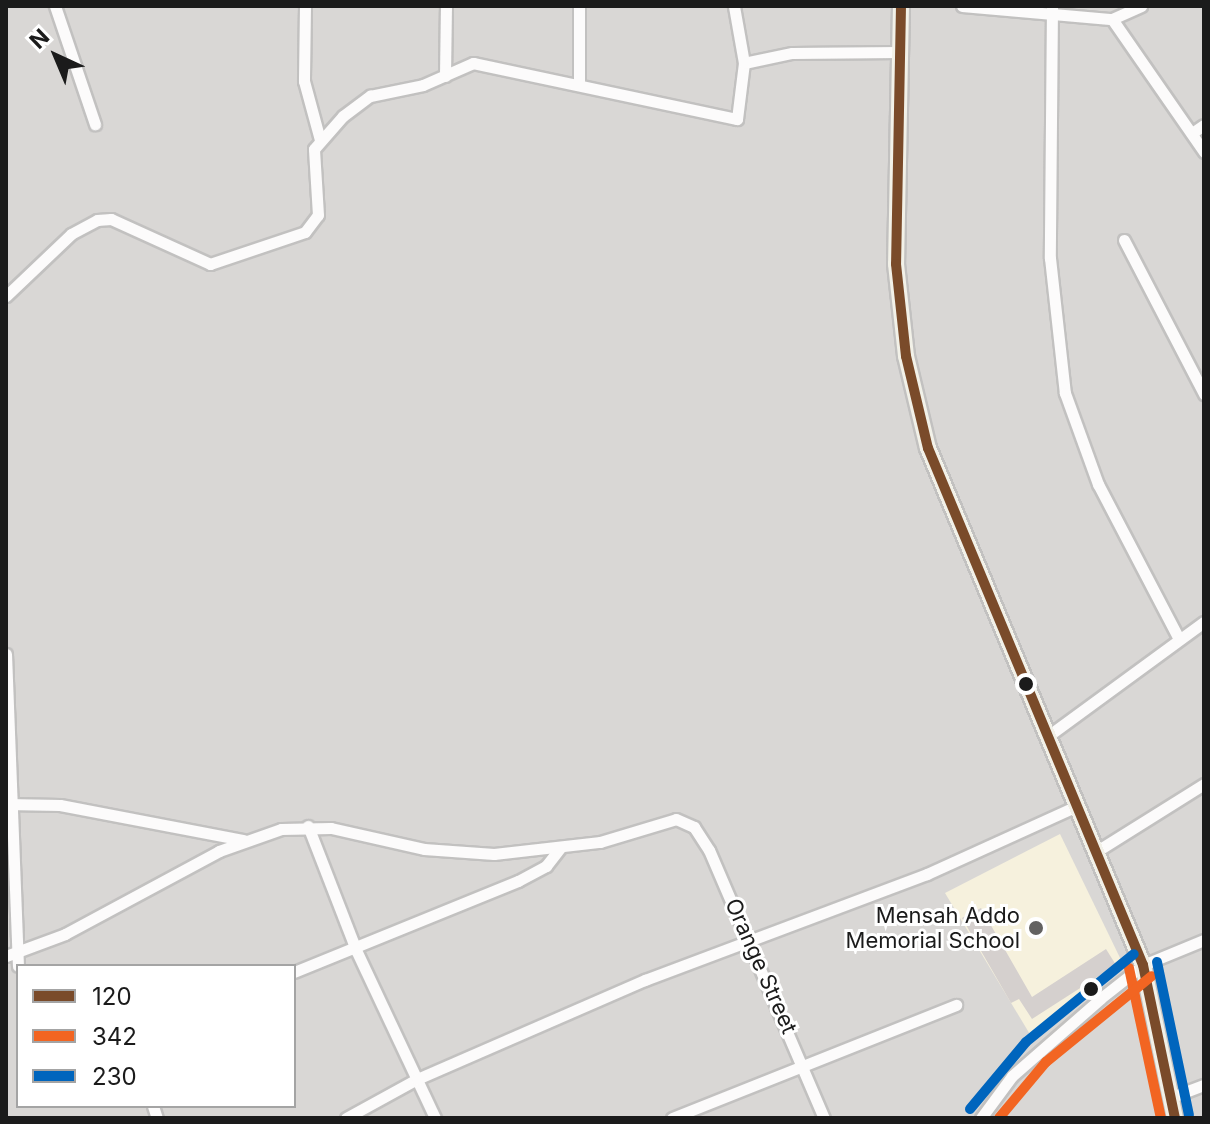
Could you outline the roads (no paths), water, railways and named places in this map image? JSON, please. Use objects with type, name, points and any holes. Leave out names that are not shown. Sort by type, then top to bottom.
[{"type":"main road","points":[[901,6],[896,264],[906,356],[940,483],[1143,965],[1175,1118]]},
{"type":"street","points":[[55,6],[95,124]]},
{"type":"street","points":[[305,6],[303,73],[320,140]]},
{"type":"street","points":[[445,76],[446,6]]},
{"type":"street","points":[[579,6],[579,83]]},
{"type":"street","points":[[6,296],[71,234],[97,220],[111,219],[210,264],[305,232],[318,219],[311,160],[320,140],[370,96],[445,76],[481,62],[737,119],[744,63],[734,6]]},
{"type":"street","points":[[962,6],[1052,8],[1112,19],[1141,6]]},
{"type":"street","points":[[1052,8],[1050,258],[1065,393],[1098,484],[1179,639]]},
{"type":"street","points":[[1112,19],[1204,152]]},
{"type":"street","points":[[744,63],[792,53],[899,52]]},
{"type":"street","points":[[1192,133],[1204,125]]},
{"type":"street","points":[[1124,240],[1204,394]]},
{"type":"street","points":[[1048,736],[1204,622]]},
{"type":"street","points":[[6,654],[14,958],[244,840],[308,826],[424,849],[494,854],[560,848]]},
{"type":"street","points":[[1097,851],[1204,784]]},
{"type":"street","points":[[10,803],[244,840]]},
{"type":"street","points":[[346,1118],[417,1079],[645,980],[753,942],[927,874],[1077,806]]},
{"type":"street","name":"Orange Street","points":[[560,848],[686,821],[701,836],[753,942],[824,1118]]},
{"type":"street","points":[[308,826],[356,950],[435,1118]]},
{"type":"street","points":[[296,971],[356,950],[538,872],[560,848]]},
{"type":"street","points":[[981,1118],[1036,1052],[1143,965],[1204,940]]},
{"type":"street","points":[[672,1118],[956,1005]]},
{"type":"street","points":[[1172,1097],[1204,1085]]},
{"type":"place","name":"Mensah Addo Memorial School","points":[[1036,928]]}]
